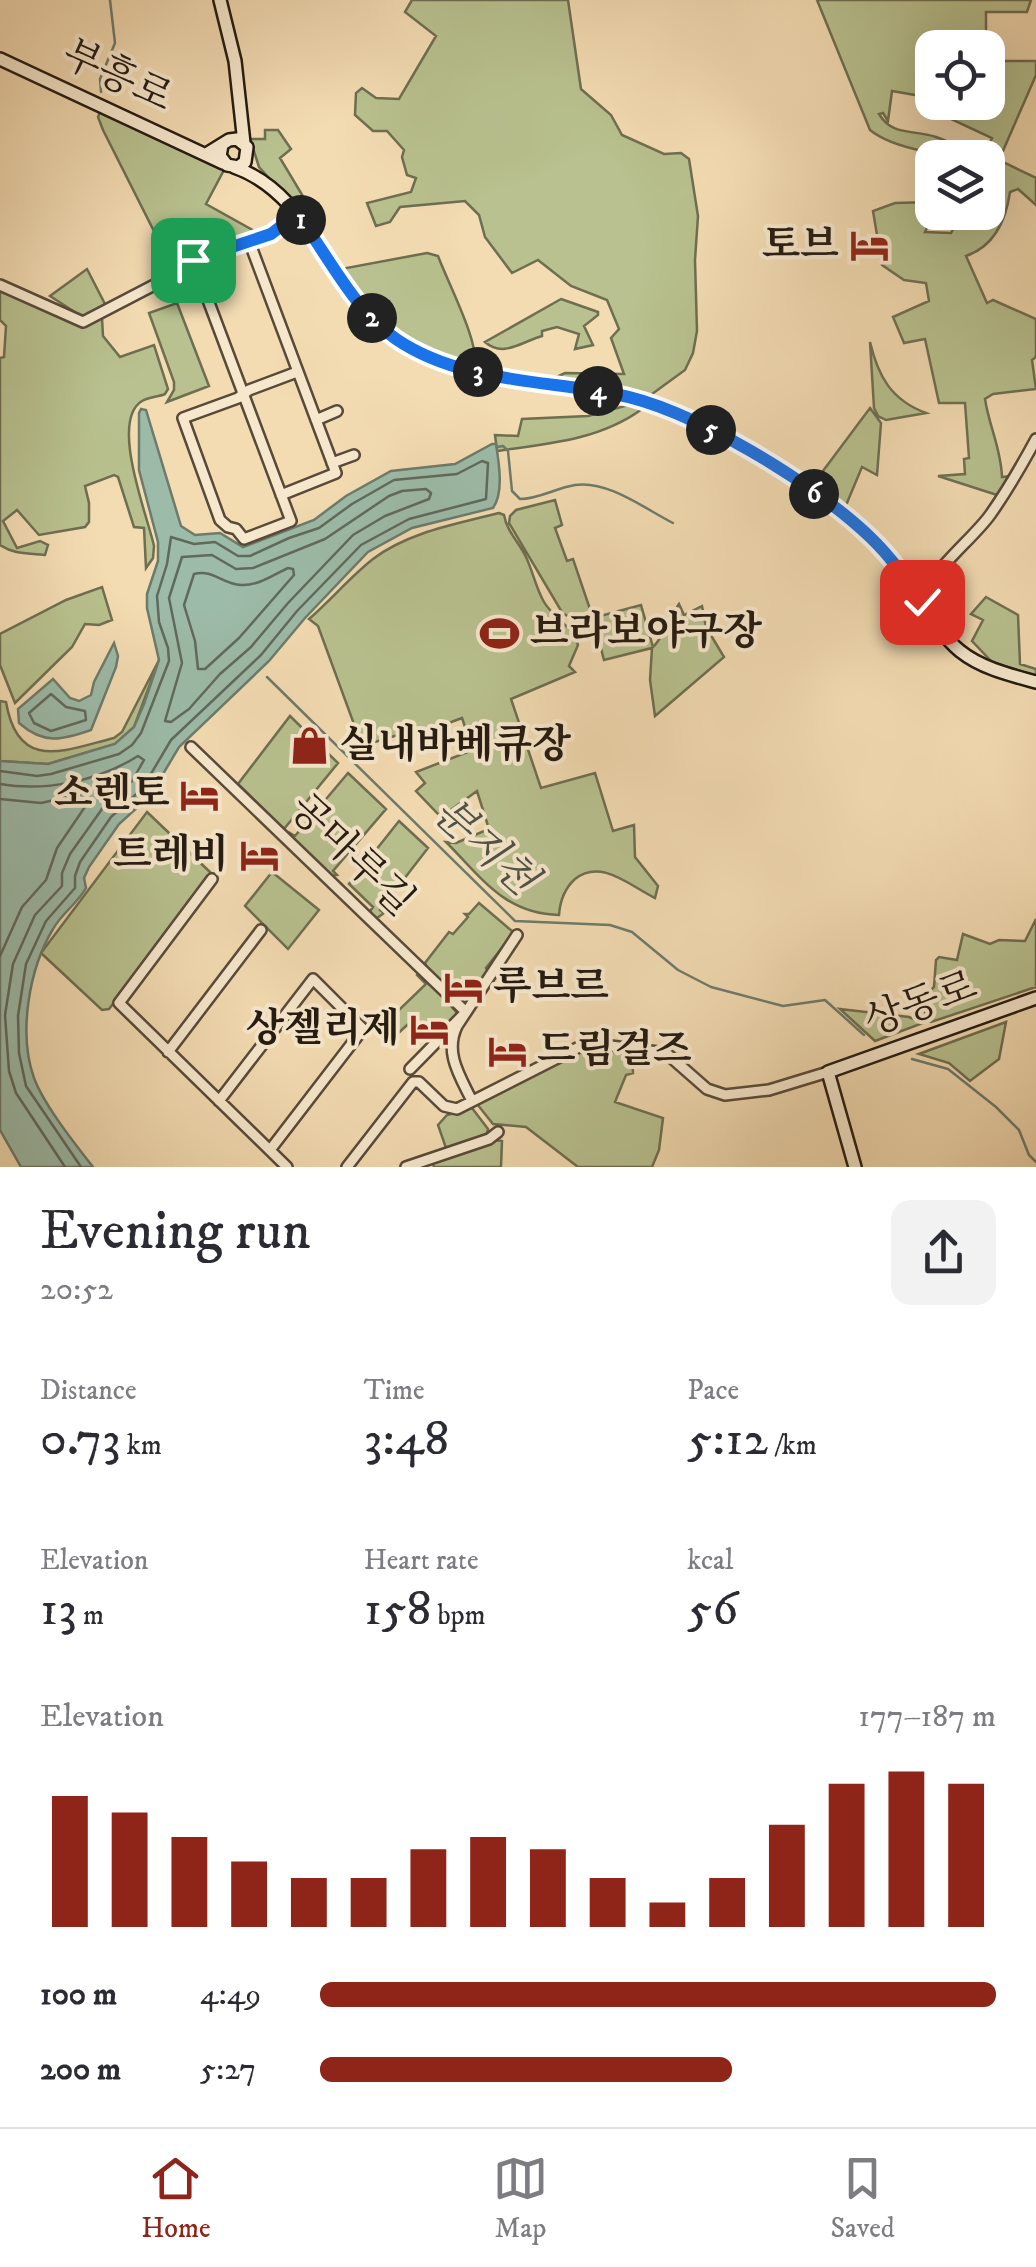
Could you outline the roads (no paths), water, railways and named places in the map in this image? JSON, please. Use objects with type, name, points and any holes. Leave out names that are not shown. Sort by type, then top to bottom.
[{"type":"street","points":[[220,0],[235,61],[240,125],[253,174],[297,214],[366,310],[404,344],[460,368],[632,397],[684,416],[781,472],[848,518],[904,576],[944,634],[963,653],[1036,682]]},
{"type":"street","name":"부흥로","points":[[0,59],[253,174]]},
{"type":"street","points":[[208,153],[240,125]]},
{"type":"street","points":[[225,142],[237,139],[246,149]]},
{"type":"street","points":[[225,142],[220,156],[229,165],[242,165],[246,149]]},
{"type":"street","points":[[0,285],[83,322],[158,284],[166,271],[271,234],[297,214]]},
{"type":"street","points":[[248,241],[336,473],[282,495]]},
{"type":"street","points":[[193,260],[243,394],[282,495],[291,521],[247,540],[220,520],[183,418],[243,394],[298,372]]},
{"type":"street","points":[[316,420],[337,411]]},
{"type":"street","points":[[922,602],[925,588],[991,514],[1036,439]]},
{"type":"street","points":[[332,463],[354,455]]},
{"type":"street","points":[[904,576],[937,573]]},
{"type":"street","name":"공마루길","points":[[191,747],[466,1012]]},
{"type":"street","points":[[212,879],[119,1001],[287,1167]]},
{"type":"street","points":[[168,1052],[262,930]]},
{"type":"street","points":[[472,1101],[450,1049],[452,1036],[518,935]]},
{"type":"street","points":[[219,1101],[313,980],[364,1029],[270,1150]]},
{"type":"street","name":"상동로","points":[[828,1072],[1036,998]]},
{"type":"street","points":[[410,1069],[466,1012]]},
{"type":"street","points":[[347,1167],[413,1082],[419,1082],[448,1108],[457,1108],[588,1042],[666,1053],[708,1088],[724,1095],[769,1090],[828,1072],[854,1167]]},
{"type":"street","points":[[406,1167],[489,1139],[498,1132]]},
{"type":"water","points":[[141,409],[146,410],[181,526],[195,535],[220,533],[243,547],[314,520],[346,496],[391,471],[455,464],[492,444],[496,444],[499,494],[493,508],[412,528],[368,552],[269,661],[179,747],[150,796],[119,824],[89,867],[84,878],[86,888],[57,923],[45,945],[28,1002],[27,1041],[34,1078],[93,1167],[21,1167],[0,1130],[0,761],[48,764],[115,744],[134,727],[144,704],[159,660],[147,608],[147,594],[158,561],[158,542],[139,470]]},
{"type":"water","points":[[114,643],[116,667],[91,730],[45,738],[19,723],[18,709],[53,679],[70,698],[79,701],[91,695]]},
{"type":"waterway","points":[[101,92],[100,79],[115,43],[110,0]]},
{"type":"waterway","points":[[497,447],[508,451],[512,491],[520,499],[568,486],[588,485],[613,491],[673,523]]},
{"type":"waterway","name":"분지천","points":[[267,677],[515,921],[610,925],[632,932],[678,970],[711,987],[783,1006],[825,1000],[864,1035]]},
{"type":"waterway","name":"분지천","points":[[912,1059],[948,1069],[996,1107],[1019,1130],[1036,1162]]},
{"type":"place","name":"토브","points":[[869,246]]},
{"type":"place","name":"브라보야구장","points":[[500,633]]},
{"type":"place","name":"실내바베큐장","points":[[309,746]]},
{"type":"place","name":"소렌토","points":[[200,795]]},
{"type":"place","name":"트레비","points":[[259,856]]},
{"type":"place","name":"루브르","points":[[463,988]]},
{"type":"place","name":"상젤리제","points":[[430,1030]]},
{"type":"place","name":"드림걸즈","points":[[507,1051]]}]
